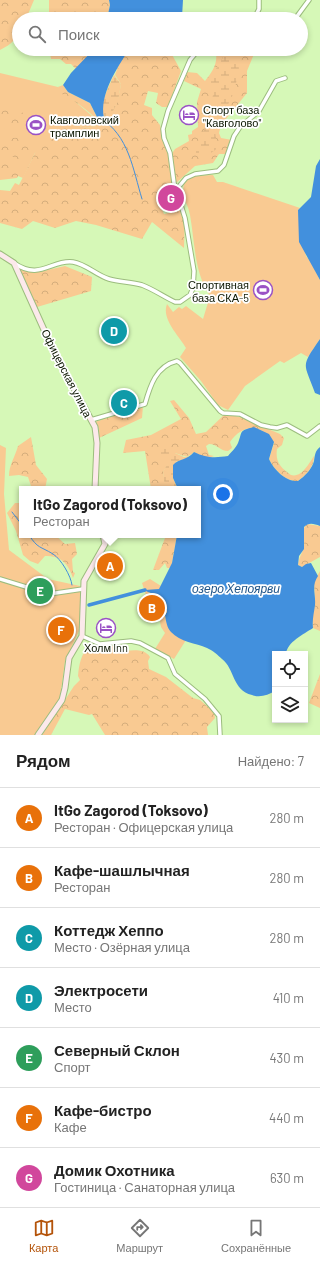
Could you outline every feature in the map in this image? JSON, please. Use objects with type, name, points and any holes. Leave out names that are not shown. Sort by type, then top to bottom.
[{"type":"street","points":[[258,12],[259,0]]},
{"type":"street","points":[[300,12],[309,0]]},
{"type":"street","points":[[0,254],[20,267],[35,270],[43,270],[65,262],[74,262],[109,279],[143,286],[169,299],[180,302],[190,295],[195,280],[185,218],[176,190],[170,153],[164,138],[163,129],[166,117],[190,60],[193,56]]},
{"type":"street","points":[[176,190],[186,178],[195,174],[218,171],[224,165],[234,136],[240,127],[259,112],[276,80],[285,78]]},
{"type":"street","name":"Офицерская улица","points":[[14,262],[54,352],[97,434],[95,486]]},
{"type":"street","points":[[91,420],[145,404],[154,377],[173,362],[180,363],[198,383],[216,407],[223,413],[240,414],[261,425],[270,427],[277,428],[287,425],[307,436],[320,426]]},
{"type":"street","points":[[38,735],[62,700],[69,658],[82,636],[83,590],[87,572],[105,544],[104,538]]},
{"type":"street","points":[[0,579],[49,594],[83,590]]},
{"type":"street","points":[[82,636],[100,644],[131,641],[140,643],[168,658],[175,674],[205,699],[219,716],[220,735]]},
{"type":"green space","points":[[0,0],[34,0],[29,12],[12,12],[12,42],[0,50]]},
{"type":"green space","points":[[49,0],[109,0],[110,5],[108,12],[49,12]]},
{"type":"green space","points":[[50,56],[88,56],[76,69],[71,64],[66,64],[60,59],[51,59]]},
{"type":"green space","points":[[124,56],[173,56],[181,71],[168,107],[162,107],[156,103],[158,93],[148,91],[144,105],[152,108],[152,115],[160,125],[164,142],[168,149],[174,186],[162,189],[160,204],[164,214],[181,210],[185,218],[184,248],[152,222],[142,239],[96,225],[76,221],[55,228],[33,221],[22,229],[0,223],[0,190],[10,191],[15,183],[19,185],[39,145],[61,128],[76,125],[86,128],[96,126],[98,121],[81,106],[62,94],[58,87],[63,85],[68,92],[90,103],[97,117],[105,118],[115,107],[119,94],[121,84],[115,75],[119,64]]},
{"type":"green space","points":[[216,56],[253,56],[247,71],[247,93],[221,125],[219,133],[221,138],[232,140],[227,154],[219,154],[213,163],[195,166],[175,184],[171,155],[175,149],[189,141],[188,135],[192,134],[192,131],[198,127],[197,102],[201,89],[184,81],[187,72],[197,73],[205,81],[216,62]]},
{"type":"green space","points":[[224,56],[244,56],[240,64],[236,85],[232,96],[217,125],[215,134],[218,148],[208,155],[196,154],[196,145],[206,126],[213,95],[208,82]]},
{"type":"green space","name":"Кавголовский трамплин","points":[[0,73],[58,87],[98,121],[96,126],[86,128],[76,125],[35,153],[23,178],[0,169]]},
{"type":"green space","points":[[114,75],[121,84],[118,101],[110,117],[105,118],[102,109],[103,103]]},
{"type":"green space","points":[[6,110],[24,113],[26,116],[23,118],[28,123],[0,129],[0,112]]},
{"type":"green space","points":[[20,137],[31,147],[31,153],[26,163],[23,164],[14,157],[0,153],[0,140]]},
{"type":"green space","points":[[0,160],[20,172],[17,178],[0,180]]},
{"type":"green space","name":"Спортивная база СКА-5","points":[[213,175],[217,182],[223,182],[300,208],[298,210],[306,256],[311,262],[320,280],[320,339],[308,357],[301,353],[284,363],[280,361],[245,386],[228,410],[218,405],[201,381],[180,357],[186,348],[166,316],[167,304],[173,312],[179,307],[182,309],[186,306],[203,319],[210,296],[198,267],[190,215],[183,194],[183,189],[184,183],[192,176]]},
{"type":"green space","points":[[65,266],[92,277],[91,291],[37,307],[19,269],[39,272]]},
{"type":"green space","points":[[174,400],[189,418],[196,434],[206,432],[225,414],[240,417],[280,434],[284,438],[282,445],[277,449],[277,458],[284,470],[291,475],[302,472],[314,456],[313,464],[307,473],[298,481],[289,480],[277,471],[269,459],[274,443],[264,432],[252,428],[241,431],[235,436],[230,442],[232,448],[228,451],[212,444],[206,446],[209,455],[214,456],[204,457],[194,452],[187,456],[175,453],[163,472],[165,486],[151,486],[145,451],[123,453],[126,440],[151,435],[181,419],[170,401]]},
{"type":"green space","points":[[143,406],[142,418],[99,438],[99,429],[95,422]]},
{"type":"green space","points":[[31,437],[36,465],[47,479],[46,486],[31,486],[28,477],[19,475],[9,476],[11,465],[18,446]]},
{"type":"green space","points":[[163,444],[171,446],[175,453],[184,457],[189,456],[186,459],[176,462],[173,478],[177,486],[165,486],[163,472],[168,463],[161,458],[158,450]]},
{"type":"green space","points":[[0,445],[6,448],[4,494],[9,550],[48,579],[80,586],[80,629],[65,661],[60,698],[35,735],[0,735]]},
{"type":"green space","points":[[15,503],[19,503],[19,538],[58,538],[65,544],[75,543],[77,554],[72,559],[73,572],[75,573],[73,578],[69,568],[60,559],[45,556],[38,564],[30,561],[23,555],[16,531],[7,513]]},
{"type":"green space","points":[[307,524],[320,526],[320,557],[302,567],[298,565],[299,558],[304,547],[303,533]]},
{"type":"green space","points":[[165,538],[176,538],[171,568],[167,568],[165,563],[159,570],[153,570]]},
{"type":"green space","points":[[320,571],[320,631],[313,628],[312,617],[315,604],[314,582]]},
{"type":"green space","points":[[150,579],[161,586],[160,589],[148,593],[161,599],[167,612],[165,615],[169,628],[174,634],[186,640],[174,659],[155,649],[165,633],[161,627],[158,610],[146,595],[142,583]]},
{"type":"green space","points":[[89,645],[100,647],[121,645],[126,651],[132,650],[148,654],[150,657],[148,661],[149,669],[166,677],[193,698],[200,700],[214,712],[215,718],[207,727],[208,735],[105,735],[92,714],[89,715],[65,709],[51,735],[42,735],[74,686],[80,680],[78,676],[82,656]]},
{"type":"green space","points":[[320,674],[320,708],[309,703]]},
{"type":"water","points":[[109,0],[183,0],[182,12],[108,12],[110,5]]},
{"type":"water","points":[[87,56],[125,56],[114,73],[104,100],[104,118],[97,117],[90,103],[68,92],[63,85],[71,73]]},
{"type":"water","points":[[320,159],[320,280],[299,242],[298,210],[311,197],[316,166]]},
{"type":"water","points":[[320,339],[320,395],[315,393],[306,370],[306,365],[309,355]]},
{"type":"water","name":"озеро Хепоярви","points":[[254,427],[269,434],[274,442],[269,459],[277,471],[289,480],[298,481],[306,475],[312,467],[316,452],[320,447],[320,526],[310,524],[304,527],[304,549],[299,556],[298,565],[302,567],[311,563],[318,576],[314,587],[315,605],[313,628],[293,642],[287,651],[272,651],[272,692],[261,696],[252,695],[241,689],[226,663],[215,653],[207,648],[179,638],[171,632],[167,624],[165,615],[167,612],[162,600],[156,594],[145,590],[159,589],[172,563],[176,538],[201,538],[201,486],[177,486],[173,478],[173,465],[189,457],[194,452],[211,457],[228,456],[237,445],[243,431]]},
{"type":"waterway","points":[[100,118],[110,125],[124,143],[142,199]]},
{"type":"waterway","points":[[12,512],[19,521]]},
{"type":"waterway","points":[[31,538],[37,545],[56,556],[68,573],[72,585]]},
{"type":"waterway","points":[[89,605],[145,590]]},
{"type":"place","name":"Спорт база \"Кавголово\"","points":[[189,115]]},
{"type":"place","name":"Кавголовский трамплин","points":[[36,125]]},
{"type":"place","name":"Домик Охотника","points":[[171,198]]},
{"type":"place","name":"Спортивная база СКА-5","points":[[263,290]]},
{"type":"place","name":"Электросети","points":[[114,331]]},
{"type":"place","name":"Коттедж Хеппо","points":[[124,403]]},
{"type":"place","name":"ItGo Zagorod (Toksovo)","points":[[110,566]]},
{"type":"place","name":"Северный Склон","points":[[40,591]]},
{"type":"place","name":"Кафе-шашлычная","points":[[152,608]]},
{"type":"place","name":"Холм Inn","points":[[106,628]]},
{"type":"place","name":"Кафе-бистро","points":[[61,630]]}]
